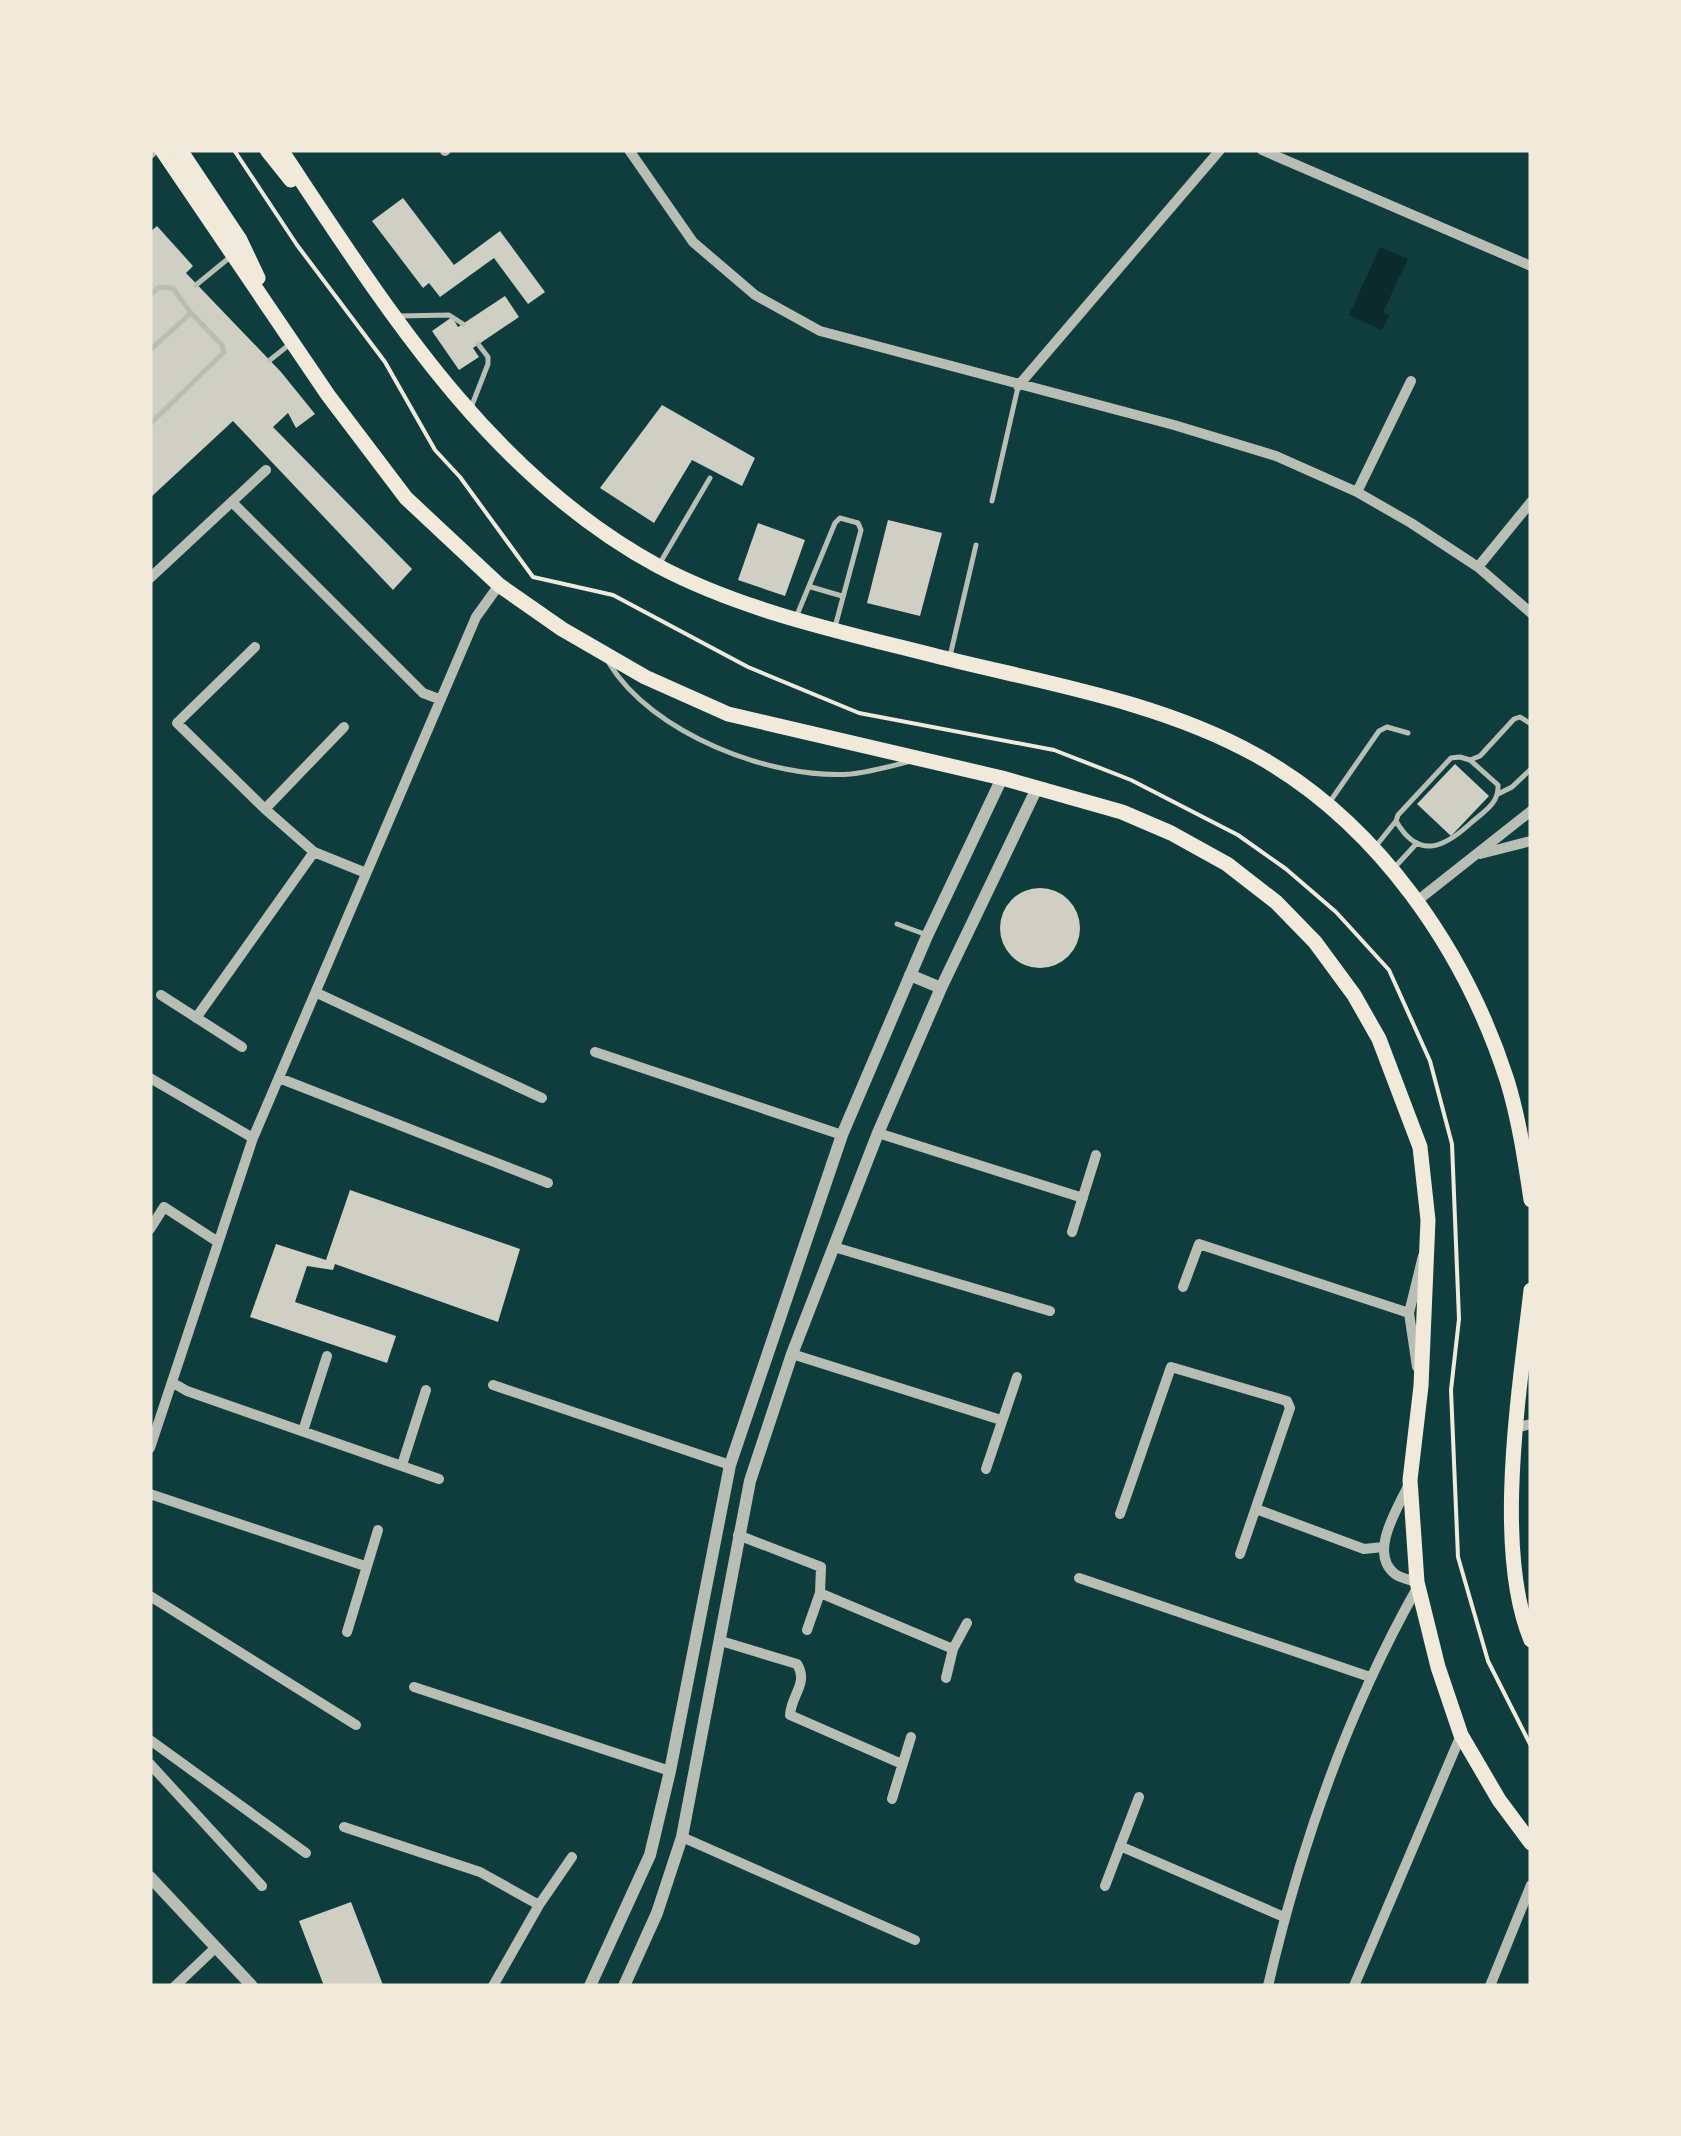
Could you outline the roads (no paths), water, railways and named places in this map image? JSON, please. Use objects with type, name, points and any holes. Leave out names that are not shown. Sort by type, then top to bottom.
[{"type":"main road","points":[[162,150],[328,395],[406,498],[499,585],[562,629],[645,676],[728,714],[1002,778],[1122,812],[1227,864],[1276,902],[1315,942],[1354,995],[1379,1040],[1420,1147],[1428,1220],[1421,1386],[1410,1480],[1418,1585],[1438,1668],[1462,1735],[1499,1800],[1531,1843]]},
{"type":"main road","points":[[180,150],[240,240],[278,322]]},
{"type":"main road","points":[[267,150],[330,224]]},
{"type":"main road","points":[[281,150],[394,316],[469,412],[552,495],[596,528],[705,588],[796,618],[1112,700],[1186,724],[1257,756],[1327,805],[1393,869],[1417,901],[1487,1026],[1523,1144],[1531,1200]]},
{"type":"main road","points":[[1530,1634],[1516,1578],[1512,1532],[1531,1290]]},
{"type":"street","points":[[629,150],[693,242],[755,295],[820,331],[1276,456],[1357,492],[1478,567],[1531,613]]},
{"type":"street","points":[[1018,386],[1220,150]]},
{"type":"street","points":[[1262,150],[1531,266]]},
{"type":"street","points":[[1357,492],[1411,381]]},
{"type":"street","points":[[150,578],[266,470]]},
{"type":"street","points":[[232,502],[423,694],[439,700]]},
{"type":"street","points":[[1478,567],[1531,502]]},
{"type":"street","points":[[150,1448],[253,1138],[476,616],[499,585]]},
{"type":"street","points":[[255,647],[178,723],[314,852],[366,872]]},
{"type":"street","points":[[265,809],[344,727]]},
{"type":"street","points":[[590,1986],[650,1855],[730,1465],[842,1135],[927,936],[1002,778]]},
{"type":"street","points":[[624,1986],[657,1913],[682,1836],[750,1481],[792,1354],[878,1133],[1037,788]]},
{"type":"street","points":[[1417,901],[1531,811]]},
{"type":"street","points":[[1474,856],[1531,841]]},
{"type":"street","points":[[196,1018],[314,852]]},
{"type":"street","points":[[910,975],[942,988]]},
{"type":"street","points":[[317,993],[542,1098]]},
{"type":"street","points":[[160,995],[242,1047]]},
{"type":"street","points":[[594,1052],[842,1135]]},
{"type":"street","points":[[150,1078],[253,1138]]},
{"type":"street","points":[[279,1078],[548,1184]]},
{"type":"street","points":[[878,1133],[1083,1198]]},
{"type":"street","points":[[1072,1232],[1096,1155]]},
{"type":"street","points":[[150,1229],[164,1207],[218,1242]]},
{"type":"street","points":[[1183,1288],[1199,1244],[1408,1313]]},
{"type":"street","points":[[1421,1386],[1408,1313],[1426,1246]]},
{"type":"street","points":[[834,1247],[1050,1311]]},
{"type":"street","points":[[792,1354],[1001,1420]]},
{"type":"street","points":[[303,1431],[327,1356]]},
{"type":"street","points":[[1120,1514],[1169,1369],[1174,1366],[1289,1404],[1240,1554]]},
{"type":"street","points":[[986,1469],[1017,1377]]},
{"type":"street","points":[[173,1382],[187,1391],[438,1479]]},
{"type":"street","points":[[493,1385],[730,1465]]},
{"type":"street","points":[[402,1466],[426,1390]]},
{"type":"street","points":[[1268,1986],[1284,1917],[1326,1788],[1370,1677],[1418,1585],[1396,1576],[1383,1547],[1410,1480]]},
{"type":"street","points":[[150,1494],[366,1566]]},
{"type":"street","points":[[1256,1508],[1364,1549],[1383,1547]]},
{"type":"street","points":[[347,1632],[378,1530]]},
{"type":"street","points":[[738,1535],[817,1564],[822,1572],[820,1593],[807,1630]]},
{"type":"street","points":[[1080,1578],[1370,1677]]},
{"type":"street","points":[[820,1593],[953,1649]]},
{"type":"street","points":[[150,1596],[356,1725]]},
{"type":"street","points":[[946,1678],[953,1649],[966,1623]]},
{"type":"street","points":[[721,1641],[796,1664],[802,1673],[790,1707],[790,1715],[796,1721],[902,1764]]},
{"type":"street","points":[[414,1687],[670,1771]]},
{"type":"street","points":[[1354,1986],[1462,1735]]},
{"type":"street","points":[[892,1798],[911,1737]]},
{"type":"street","points":[[150,1740],[306,1853]]},
{"type":"street","points":[[150,1764],[262,1886]]},
{"type":"street","points":[[1104,1886],[1139,1797]]},
{"type":"street","points":[[344,1827],[480,1872],[539,1905]]},
{"type":"street","points":[[682,1836],[914,1940]]},
{"type":"street","points":[[1120,1846],[1284,1917]]},
{"type":"street","points":[[493,1986],[572,1856]]},
{"type":"street","points":[[150,1877],[252,1986]]},
{"type":"street","points":[[1490,1986],[1531,1886]]},
{"type":"street","points":[[175,1986],[215,1948]]},
{"type":"lane","points":[[196,284],[233,254]]},
{"type":"lane","points":[[150,295],[159,287],[173,288],[224,352],[150,424]]},
{"type":"lane","points":[[150,350],[191,313]]},
{"type":"lane","points":[[394,316],[450,315],[462,324]]},
{"type":"lane","points":[[270,360],[292,342]]},
{"type":"lane","points":[[469,412],[488,364],[488,357],[478,344]]},
{"type":"lane","points":[[992,502],[1018,386]]},
{"type":"lane","points":[[659,566],[710,478]]},
{"type":"lane","points":[[796,618],[812,587],[835,523],[840,518],[858,523],[862,530],[835,629]]},
{"type":"lane","points":[[950,659],[976,545]]},
{"type":"lane","points":[[812,587],[844,596]]},
{"type":"lane","points":[[602,652],[617,677],[662,720],[742,757],[777,768],[848,774],[918,760]]},
{"type":"lane","points":[[1373,850],[1450,758],[1470,760],[1480,756],[1514,719],[1525,718],[1531,724]]},
{"type":"lane","points":[[1327,805],[1379,731],[1387,726],[1408,733]]},
{"type":"lane","points":[[1396,821],[1417,842],[1436,847],[1451,842],[1498,794],[1498,785],[1470,760]]},
{"type":"lane","points":[[1498,794],[1531,769]]},
{"type":"lane","points":[[1393,869],[1417,842]]},
{"type":"lane","points":[[896,924],[927,936]]},
{"type":"water","points":[[1380,247],[1408,259],[1383,312],[1389,315],[1382,330],[1349,315]]}]
